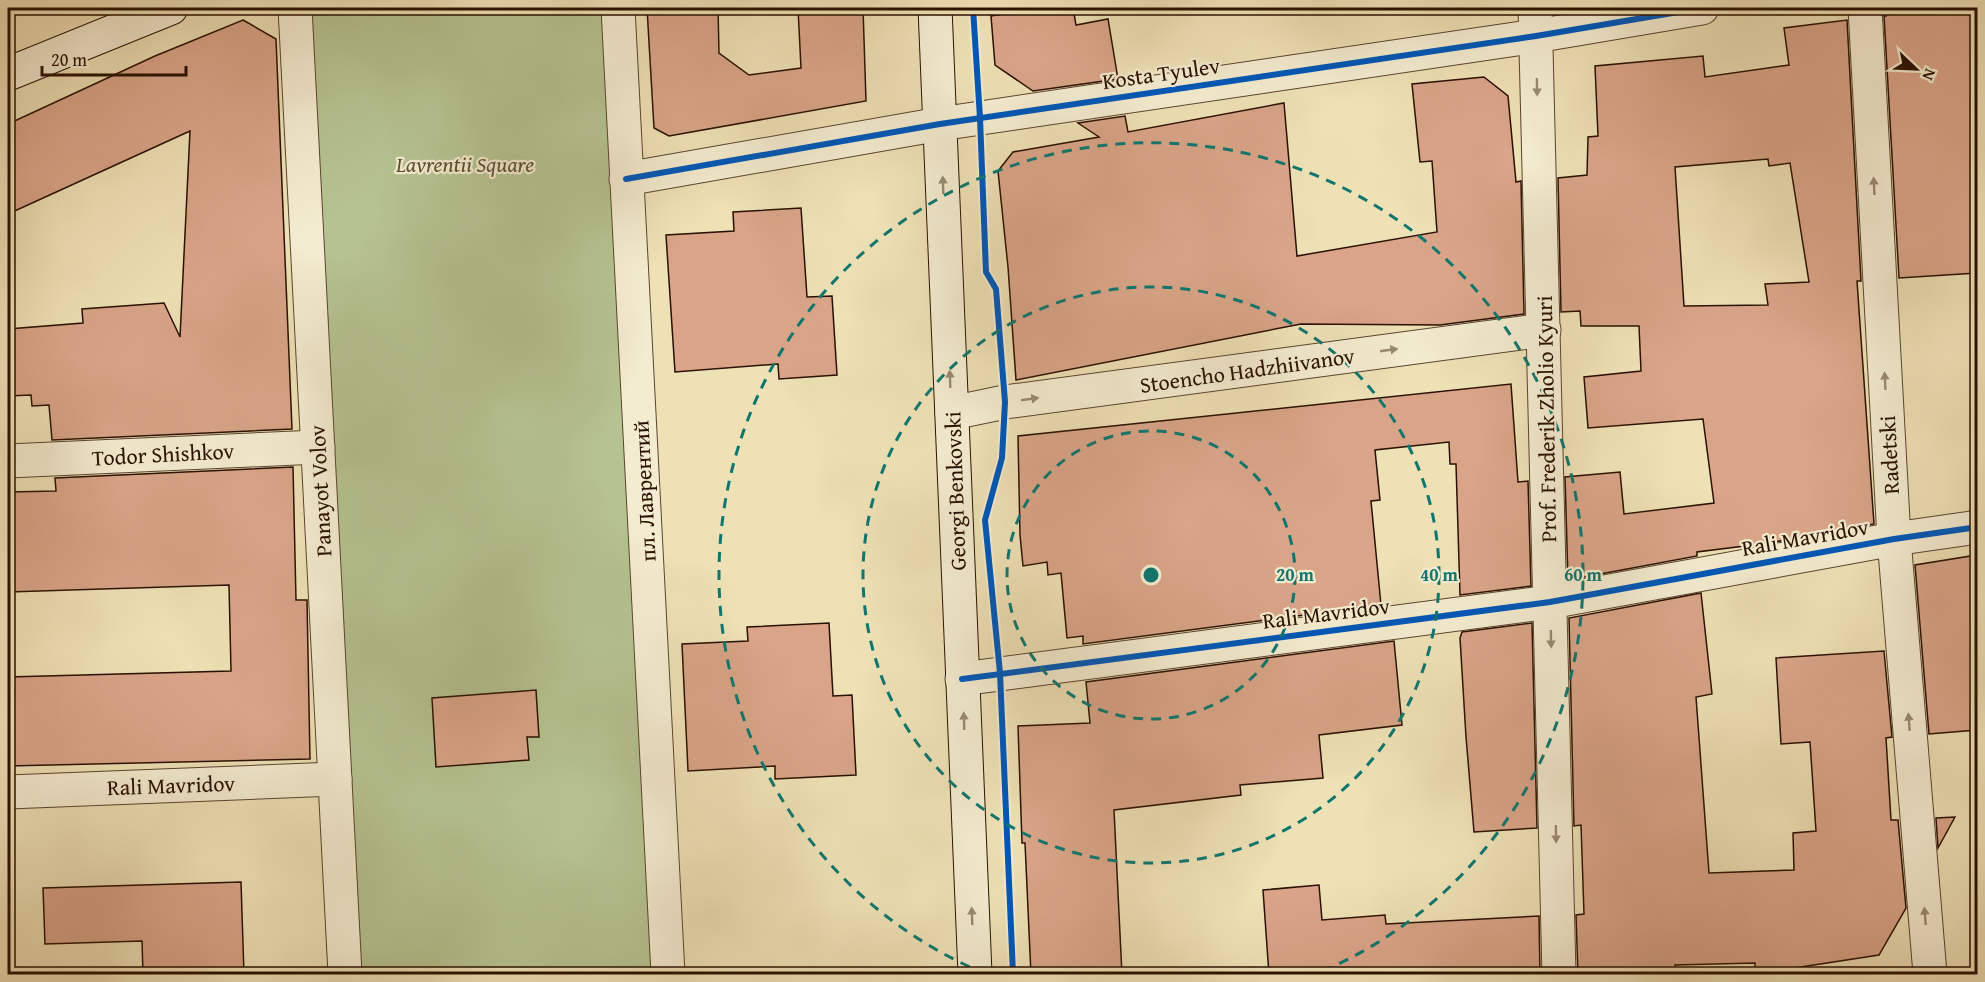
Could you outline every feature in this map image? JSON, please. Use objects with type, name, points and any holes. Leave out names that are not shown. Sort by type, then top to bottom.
[{"type":"street","points":[[8,74],[171,8]]},
{"type":"street","name":"Panayot Volov","points":[[295,8],[345,975]]},
{"type":"street","name":"пл. Лаврентий","points":[[618,8],[668,975]]},
{"type":"street","name":"Georgi Benkovski","points":[[935,8],[975,975]]},
{"type":"street","name":"Kosta Tyulev","points":[[626,179],[1536,22],[1702,8]]},
{"type":"street","name":"Radetski","points":[[1865,8],[1893,539],[1930,975]]},
{"type":"street","name":"Prof. Frederik Zholio Kyuri","points":[[1536,22],[1559,975]]},
{"type":"street","name":"Stoencho Hadzhiivanov","points":[[952,413],[1005,402],[1544,330]]},
{"type":"street","name":"Todor Shishkov","points":[[8,461],[318,447]]},
{"type":"street","name":"Rali Mavridov","points":[[962,679],[1550,602],[1893,539],[1977,526]]},
{"type":"street","name":"Rali Mavridov","points":[[8,792],[335,779]]},
{"type":"green space","name":"Lavrentii Square","points":[[308,8],[606,8],[656,974],[360,974]]},
{"type":"building","points":[[647,8],[718,8],[719,53],[749,75],[801,68],[798,8],[863,8],[866,101],[669,136],[654,128]]},
{"type":"building","points":[[1040,8],[1073,8],[1076,25],[1108,19],[1118,79],[1033,91],[995,65],[991,16]]},
{"type":"building","points":[[1885,8],[1977,8],[1977,273],[1899,278]]},
{"type":"building","points":[[243,20],[276,39],[292,429],[52,440],[49,405],[32,406],[31,395],[8,396],[8,329],[83,323],[82,309],[164,303],[180,337],[190,131],[8,214],[8,124],[155,56]]},
{"type":"building","points":[[1847,20],[1861,281],[1857,281],[1874,524],[1769,543],[1697,552],[1697,556],[1568,580],[1565,477],[1620,472],[1624,514],[1714,503],[1703,419],[1588,428],[1584,377],[1641,371],[1639,326],[1581,326],[1580,311],[1561,312],[1558,178],[1587,175],[1588,137],[1598,136],[1595,66],[1703,56],[1705,77],[1789,65],[1784,28]],"holes":[[[1768,159],[1769,166],[1790,163],[1809,282],[1765,284],[1768,305],[1684,306],[1675,167]]]},
{"type":"building","points":[[1484,77],[1508,96],[1516,182],[1521,181],[1524,314],[1440,325],[1301,324],[1016,380],[998,171],[1013,152],[1099,137],[1078,123],[1125,116],[1128,132],[1284,103],[1297,256],[1437,232],[1432,161],[1420,162],[1412,84]]},
{"type":"building","points":[[801,208],[807,297],[832,296],[837,375],[779,379],[778,364],[675,372],[666,235],[734,231],[733,212]]},
{"type":"building","points":[[1511,384],[1518,482],[1528,481],[1531,586],[1460,595],[1456,464],[1450,464],[1449,442],[1375,450],[1380,500],[1371,501],[1381,605],[1083,644],[1083,636],[1067,638],[1061,573],[1048,575],[1047,562],[1023,566],[1020,535],[1018,436]]},
{"type":"building","points":[[293,467],[296,600],[307,600],[310,759],[8,766],[8,677],[231,671],[229,585],[8,592],[8,492],[56,491],[55,478]]},
{"type":"building","points":[[1977,555],[1977,730],[1929,734],[1915,565]]},
{"type":"building","points":[[1701,593],[1712,694],[1696,697],[1709,873],[1794,870],[1793,833],[1816,831],[1810,742],[1781,744],[1776,658],[1884,651],[1892,737],[1886,738],[1891,820],[1898,820],[1906,908],[1879,955],[1755,974],[1755,963],[1675,965],[1675,975],[1578,975],[1576,915],[1584,914],[1581,825],[1574,826],[1569,618]]},
{"type":"building","points":[[829,623],[833,696],[852,695],[856,775],[775,779],[775,766],[688,771],[682,644],[748,641],[747,627]]},
{"type":"building","points":[[1532,623],[1537,828],[1474,832],[1460,638],[1462,632]]},
{"type":"building","points":[[1394,641],[1402,725],[1319,735],[1323,778],[1240,785],[1241,795],[1114,810],[1122,975],[1031,975],[1025,843],[1022,843],[1018,726],[1090,723],[1086,682]]},
{"type":"building","points":[[536,690],[539,737],[527,737],[529,760],[436,767],[432,698]]},
{"type":"building","points":[[1955,817],[1938,848],[1936,818]]},
{"type":"building","points":[[241,882],[244,975],[143,975],[142,941],[45,944],[43,888]]},
{"type":"building","points":[[1319,885],[1322,920],[1385,915],[1386,924],[1539,916],[1540,975],[1269,975],[1263,890]]},
{"type":"cycle path","points":[[973,8],[986,272],[996,289],[1005,402],[1002,458],[985,520],[1000,673],[1013,974]]},
{"type":"cycle path","points":[[626,179],[940,124],[1536,36],[1702,8]]},
{"type":"cycle path","points":[[962,679],[1550,602],[1894,539],[1978,527]]}]
